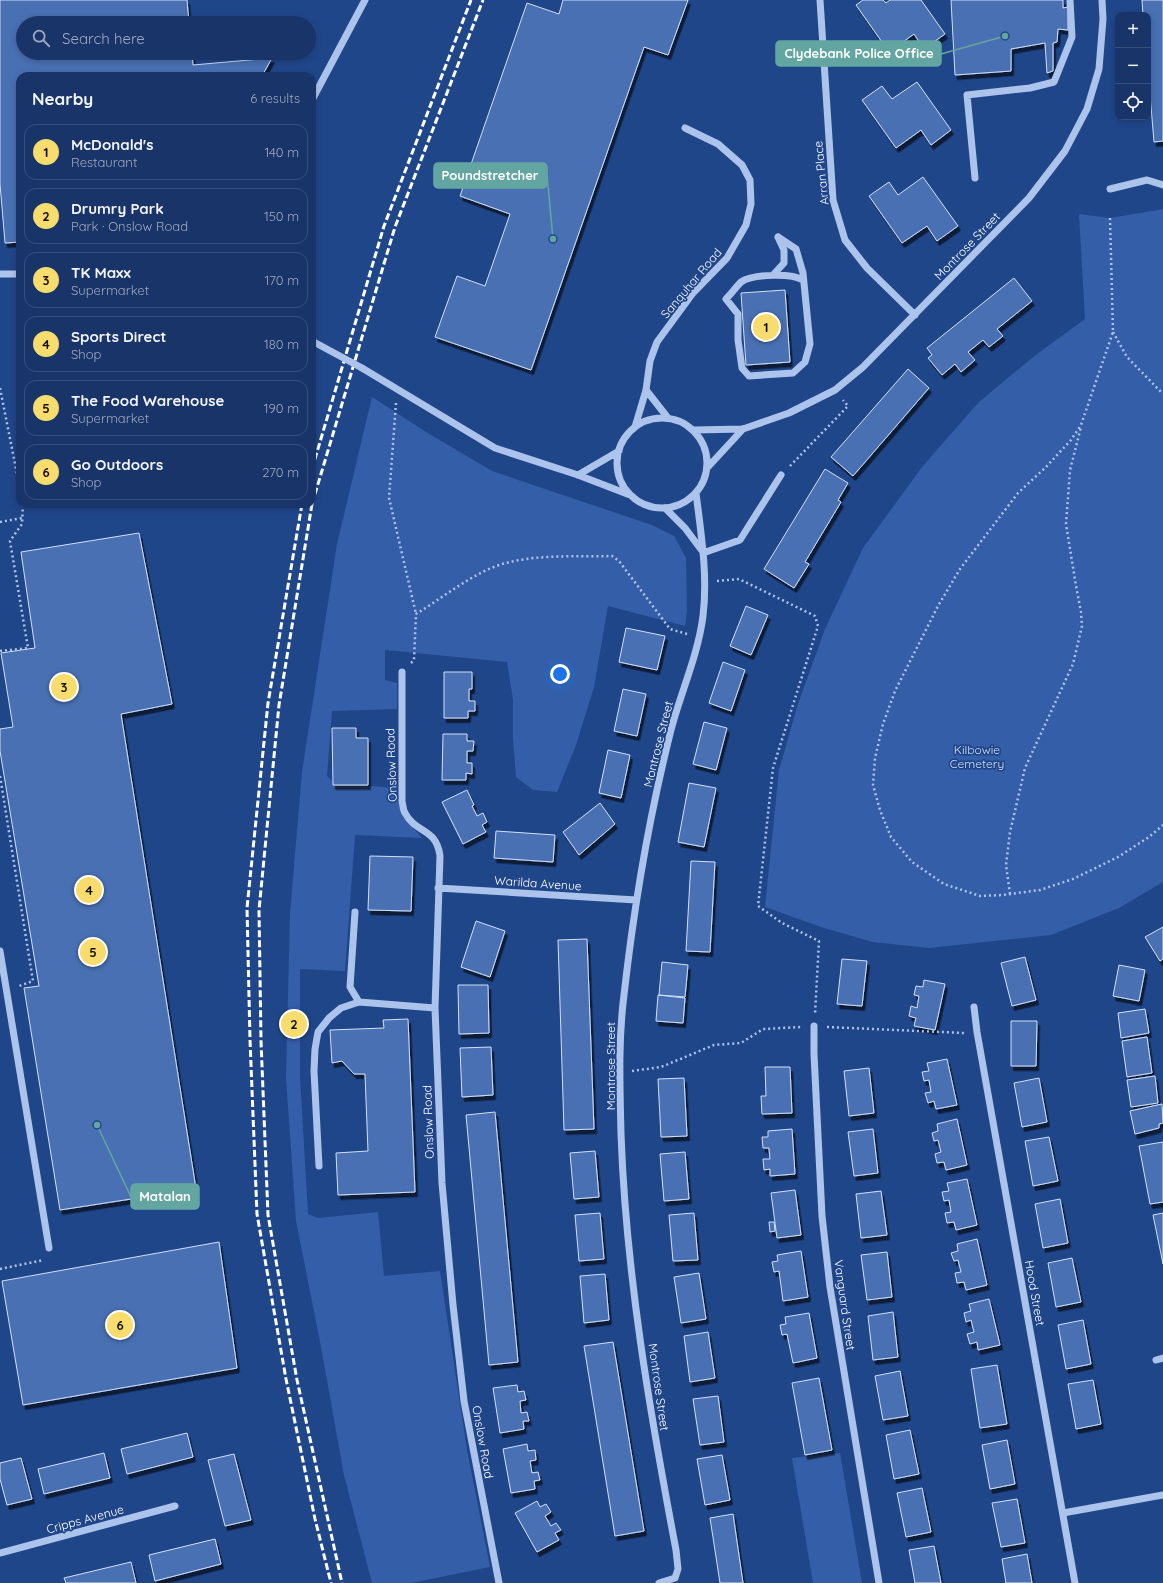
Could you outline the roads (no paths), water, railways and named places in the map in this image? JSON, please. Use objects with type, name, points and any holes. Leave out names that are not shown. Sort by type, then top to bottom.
[{"type":"street","points":[[316,92],[365,0]]},
{"type":"street","name":"Arran Place","points":[[820,0],[833,200],[845,240],[867,268],[915,315]]},
{"type":"street","points":[[975,178],[967,95],[1030,88],[1054,82],[1072,36],[1070,0]]},
{"type":"street","name":"Montrose Street","points":[[694,430],[743,429],[789,413],[835,390],[863,367],[1029,198],[1065,151],[1087,109],[1099,69],[1103,19],[1102,0]]},
{"type":"street","name":"Sanquhar Road","points":[[635,427],[646,390],[650,361],[657,342],[694,293],[727,258],[746,225],[751,204],[750,180],[742,165],[718,144],[685,128]]},
{"type":"street","points":[[1110,189],[1147,180],[1163,186]]},
{"type":"street","points":[[773,275],[784,263],[784,250],[778,237],[796,249],[803,273],[804,280],[810,344],[805,362],[793,373],[749,376],[742,368],[738,340],[738,314],[726,299],[742,282],[773,275],[797,276],[804,280]]},
{"type":"street","points":[[0,274],[16,274]]},
{"type":"street","points":[[316,343],[362,368],[495,448],[578,475],[630,494]]},
{"type":"street","points":[[646,390],[668,418]]},
{"type":"street","points":[[668,418],[682,422],[694,430],[702,441],[707,454],[708,467],[702,485],[696,493],[682,504],[665,508],[652,507],[640,502],[630,494],[621,482],[617,467],[619,451],[628,434],[635,427],[650,419],[668,418]]},
{"type":"street","name":"Montrose Street","points":[[708,467],[743,429]]},
{"type":"street","points":[[578,475],[619,451]]},
{"type":"street","points":[[665,508],[685,528],[703,552],[740,540],[781,475]]},
{"type":"street","name":"Montrose Street","points":[[676,1580],[678,1569],[676,1550],[652,1420],[631,1269],[622,1169],[619,1072],[620,1031],[636,900],[672,729],[699,638],[702,618],[705,581],[696,493]]},
{"type":"street","name":"Onslow Road","points":[[402,672],[402,801],[405,813],[413,823],[434,838],[438,846],[440,856],[435,1008],[442,1183],[453,1304],[464,1401],[499,1583]]},
{"type":"street","name":"Warilda Avenue","points":[[438,888],[636,900]]},
{"type":"street","points":[[355,912],[350,987],[359,1002]]},
{"type":"street","points":[[0,951],[49,1248]]},
{"type":"street","points":[[319,1166],[314,1071],[315,1049],[318,1032],[329,1018],[341,1008],[359,1002],[435,1008]]},
{"type":"street","name":"Hood Street","points":[[974,1007],[977,1032],[1075,1583]]},
{"type":"street","name":"Vanguard Street","points":[[814,1026],[814,1062],[824,1232],[830,1287],[879,1583]]},
{"type":"street","points":[[1063,1513],[1163,1495]]},
{"type":"street","name":"Cripps Avenue","points":[[0,1553],[175,1506]]},
{"type":"street","points":[[659,1583],[676,1580]]},
{"type":"railway","points":[[316,456],[384,226],[471,0]]},
{"type":"railway","points":[[316,491],[395,227],[483,0]]},
{"type":"railway","points":[[301,508],[268,703],[247,908],[250,1040],[257,1214],[286,1379],[315,1519],[331,1583]]},
{"type":"railway","points":[[311,508],[279,705],[259,910],[261,1041],[268,1215],[297,1380],[342,1583]]},
{"type":"place","name":"Clydebank Police Office","points":[[1005,36]]},
{"type":"place","name":"Poundstretcher","points":[[553,239]]},
{"type":"place","name":"McDonald's","points":[[766,327]]},
{"type":"place","name":"TK Maxx","points":[[64,687]]},
{"type":"place","name":"Sports Direct","points":[[89,890]]},
{"type":"place","name":"The Food Warehouse","points":[[93,952]]},
{"type":"place","name":"Drumry Park","points":[[294,1024]]},
{"type":"place","name":"Matalan","points":[[97,1125]]},
{"type":"place","name":"Go Outdoors","points":[[120,1325]]},
{"type":"park label","name":"Kilbowie Cemetery","points":[[977,756]]}]
